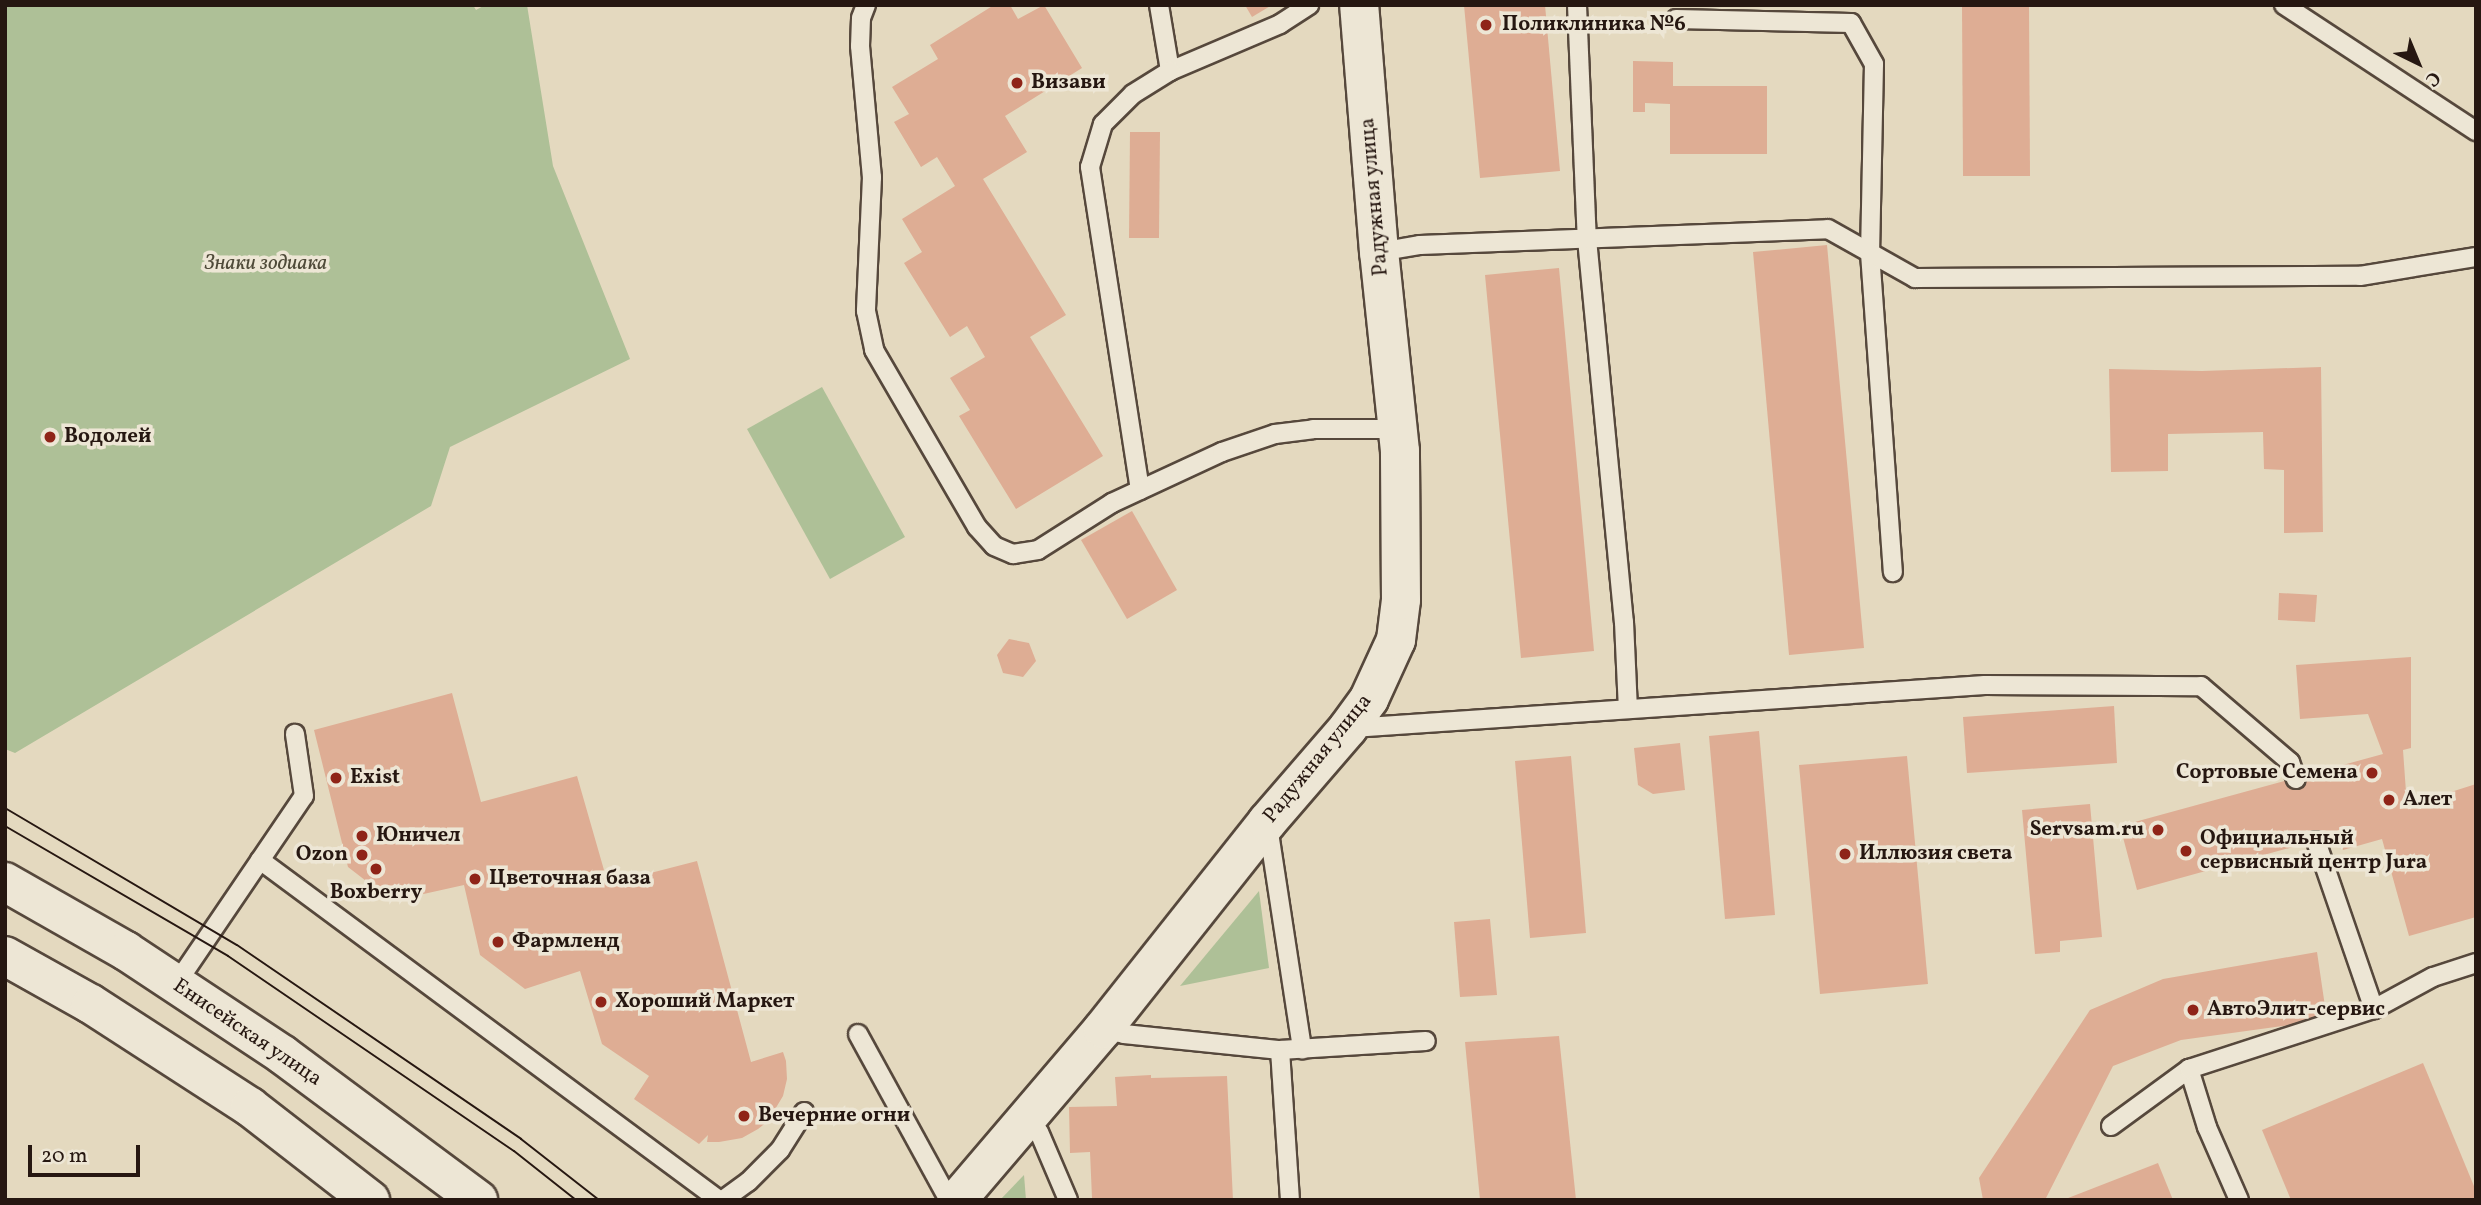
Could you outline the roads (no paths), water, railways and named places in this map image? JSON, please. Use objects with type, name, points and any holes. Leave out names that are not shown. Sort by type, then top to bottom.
[{"type":"street","name":"Радужная улица","points":[[957,1200],[1026,1122],[1267,822],[1348,728],[1369,699],[1396,640],[1401,600],[1398,429],[1379,252],[1359,5]]},
{"type":"street","name":"Енисейская улица","points":[[5,882],[126,951],[283,1055],[478,1200]]},
{"type":"street","points":[[5,956],[91,1004],[250,1107],[370,1200]]},
{"type":"lane","points":[[866,5],[861,18],[860,46],[872,177],[866,311],[874,350],[977,527],[994,546],[1013,554],[1038,550],[1112,503],[1222,452],[1275,433],[1313,429],[1398,429]]},
{"type":"lane","points":[[1159,5],[1170,71]]},
{"type":"lane","points":[[1140,490],[1090,167],[1103,124],[1133,94],[1170,71],[1271,28],[1309,5]]},
{"type":"lane","points":[[1577,5],[1587,239],[1624,622],[1628,709]]},
{"type":"lane","points":[[2284,5],[2476,131]]},
{"type":"lane","points":[[1676,19],[1852,23],[1874,64],[1870,253],[1893,572]]},
{"type":"lane","points":[[1379,252],[1420,245],[1828,229],[1915,278],[2360,276],[2476,257]]},
{"type":"lane","points":[[1348,728],[1985,685],[2202,686],[2290,762],[2295,779]]},
{"type":"lane","points":[[176,984],[304,796],[295,734]]},
{"type":"lane","points":[[1267,822],[1302,1049]]},
{"type":"lane","points":[[2316,841],[2374,1009]]},
{"type":"lane","points":[[260,860],[721,1200],[748,1182],[780,1150],[804,1112]]},
{"type":"lane","points":[[2111,1126],[2189,1069],[2374,1009],[2433,977],[2476,963]]},
{"type":"lane","points":[[1103,1029],[1124,1034],[1280,1050],[1426,1041]]},
{"type":"lane","points":[[858,1034],[949,1200]]},
{"type":"lane","points":[[1280,1050],[1290,1200]]},
{"type":"lane","points":[[2189,1069],[2207,1127],[2239,1200]]},
{"type":"lane","points":[[1026,1122],[1039,1132],[1068,1200]]},
{"type":"tram line","points":[[5,808],[237,945],[521,1139],[599,1200]]},
{"type":"tram line","points":[[5,826],[228,956],[514,1151],[576,1200]]},
{"type":"place","name":"Поликлиника №6","points":[[1486,25]]},
{"type":"place","name":"Визави","points":[[1017,83]]},
{"type":"place","name":"Водолей","points":[[50,437]]},
{"type":"place","name":"Сортовые Семена","points":[[2372,773]]},
{"type":"place","name":"Exist","points":[[336,778]]},
{"type":"place","name":"Алет","points":[[2389,800]]},
{"type":"place","name":"Servsam.ru","points":[[2158,830]]},
{"type":"place","name":"Юничел","points":[[362,836]]},
{"type":"place","name":"Официальный сервисный центр Jura","points":[[2186,851]]},
{"type":"place","name":"Иллюзия света","points":[[1845,854]]},
{"type":"place","name":"Ozon","points":[[362,855]]},
{"type":"place","name":"Boxberry","points":[[376,869]]},
{"type":"place","name":"Цветочная база","points":[[475,879]]},
{"type":"place","name":"Фармленд","points":[[498,942]]},
{"type":"place","name":"Хороший Маркет","points":[[601,1002]]},
{"type":"place","name":"АвтоЭлит-сервис","points":[[2193,1010]]},
{"type":"place","name":"Вечерние огни","points":[[744,1116]]},
{"type":"park label","name":"Знаки зодиака","points":[[266,264]]}]
